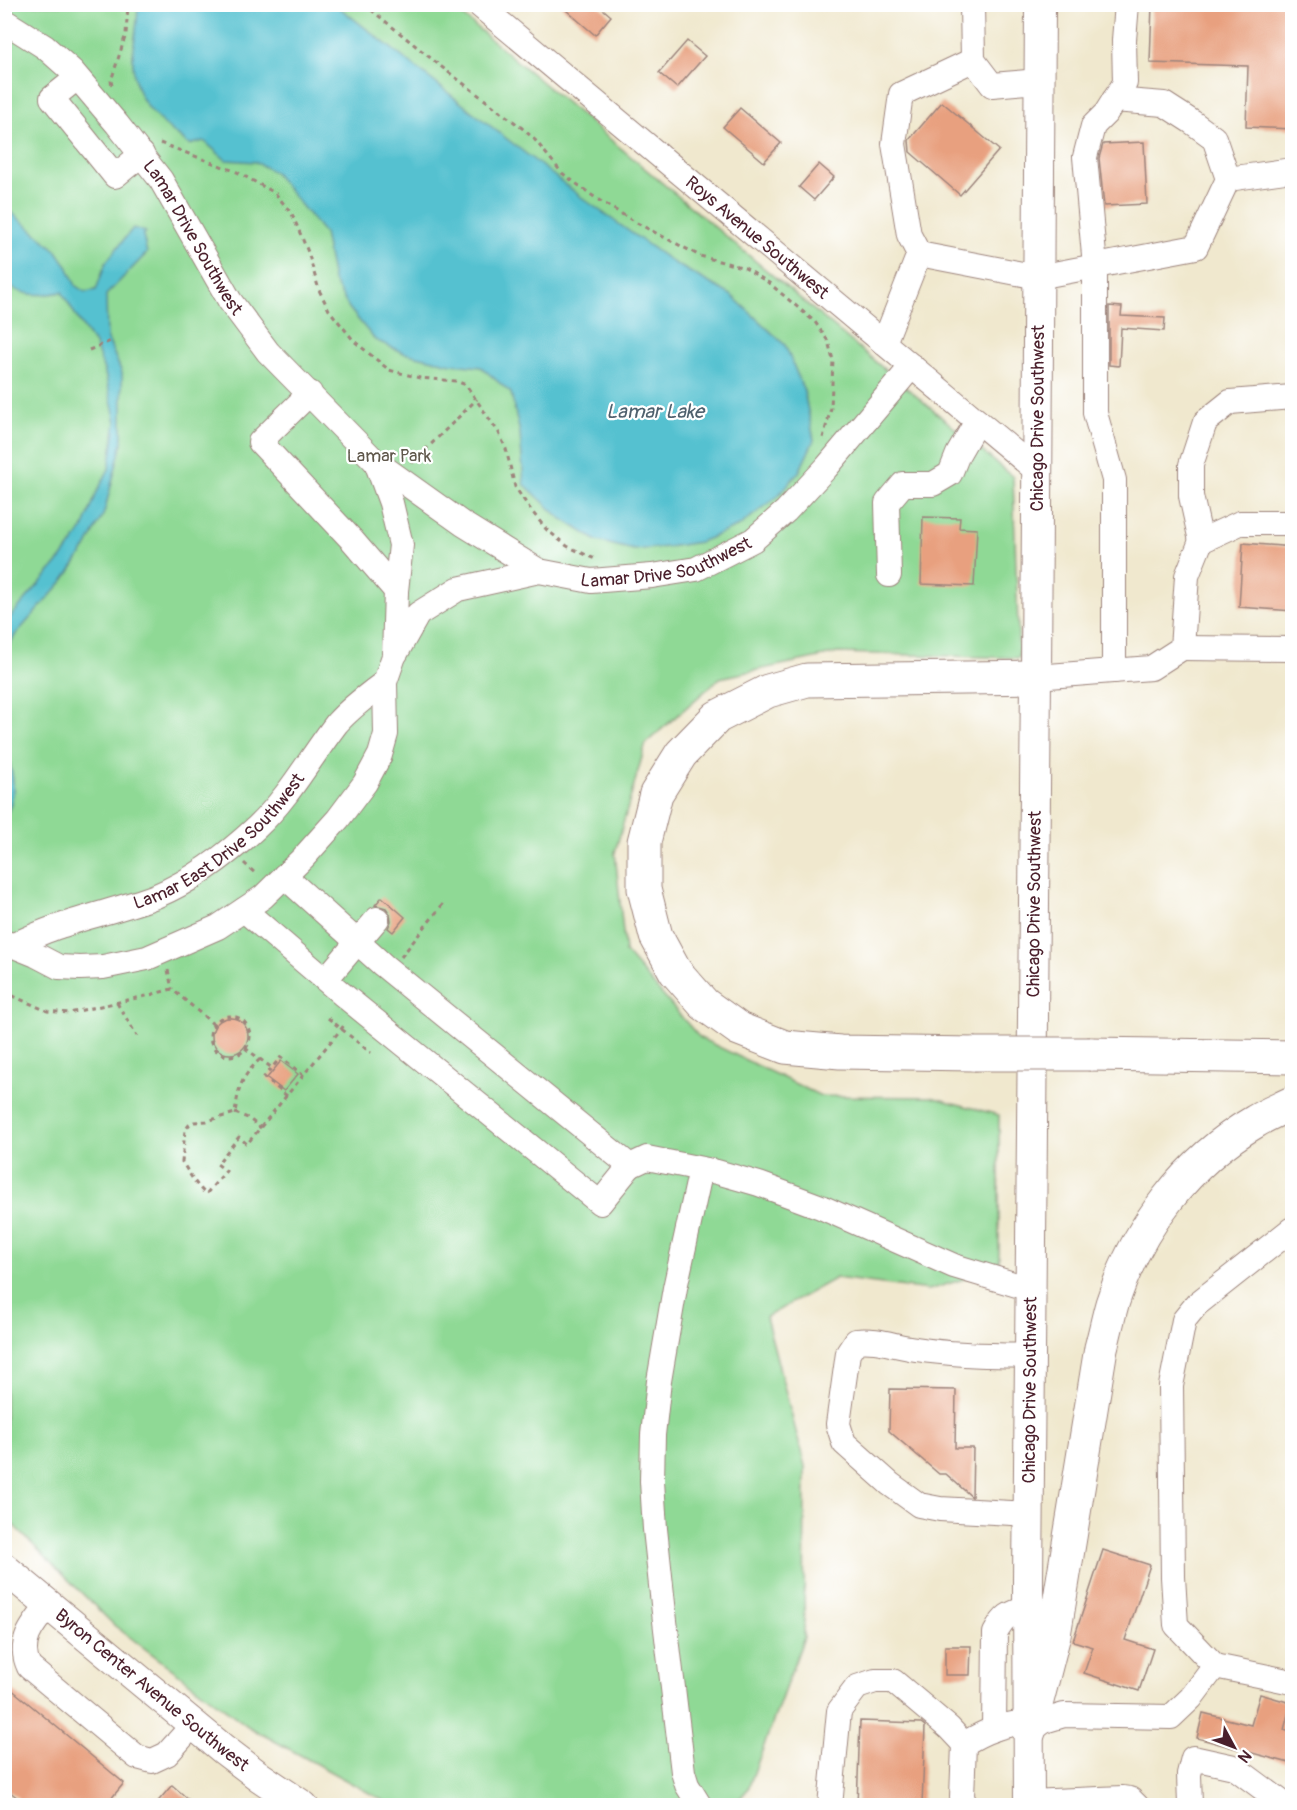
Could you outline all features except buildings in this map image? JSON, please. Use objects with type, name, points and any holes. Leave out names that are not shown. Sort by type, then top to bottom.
[{"type":"highway","points":[[1036,677],[807,680],[768,691],[717,717],[681,754],[656,794],[644,842],[644,889],[656,936],[675,972],[704,1004],[739,1029],[785,1047],[840,1052],[1293,1057]]},
{"type":"highway","points":[[1029,1727],[1054,1635],[1101,1348],[1112,1303],[1129,1261],[1150,1222],[1177,1186],[1213,1152],[1246,1128],[1293,1103]]},
{"type":"main road","name":"Chicago Drive Southwest","points":[[1029,1804],[1028,1608],[1040,4]]},
{"type":"main road","name":"Byron Center Avenue Southwest","points":[[4,1568],[193,1725],[260,1777],[303,1806]]},
{"type":"street","name":"Roys Avenue Southwest","points":[[478,4],[1037,471]]},
{"type":"street","points":[[972,4],[973,60],[992,85],[1039,81]]},
{"type":"street","points":[[1114,671],[1114,480],[1095,413],[1095,266],[1084,157],[1093,126],[1106,113],[1125,83],[1124,40],[1127,4]]},
{"type":"street","name":"Lamar Drive Southwest","points":[[4,21],[45,47],[149,147],[161,180],[230,301],[268,352],[353,440],[376,462],[463,524],[539,571],[591,581],[652,576],[696,569],[753,540],[786,511],[826,468],[912,366]]},
{"type":"street","points":[[919,254],[909,236],[894,144],[901,94],[973,60]]},
{"type":"street","points":[[77,78],[52,98],[116,176],[149,147]]},
{"type":"street","points":[[919,254],[1038,277],[1196,247],[1228,179],[1214,138],[1164,104],[1114,100]]},
{"type":"street","points":[[1228,179],[1293,170]]},
{"type":"street","points":[[884,343],[919,254]]},
{"type":"street","points":[[310,393],[260,442],[352,540],[396,591]]},
{"type":"street","points":[[1182,648],[1187,576],[1201,541],[1191,496],[1191,465],[1205,422],[1230,402],[1293,397]]},
{"type":"street","points":[[889,575],[887,503],[903,484],[933,484],[950,474],[958,454],[977,422]]},
{"type":"street","name":"Lamar Drive Southwest","points":[[147,958],[218,927],[263,897],[303,858],[338,819],[365,783],[380,755],[386,734],[385,682],[394,656],[396,591],[401,545],[392,503],[376,462]]},
{"type":"street","points":[[1201,541],[1240,523],[1293,523]]},
{"type":"street","points":[[394,656],[418,614],[458,589],[539,571]]},
{"type":"street","points":[[1036,677],[1150,668],[1182,648],[1293,649]]},
{"type":"street","name":"Lamar East Drive Southwest","points":[[9,944],[57,927],[124,908],[158,895],[195,876],[231,850],[258,826],[285,796],[339,722],[359,701],[385,682]]},
{"type":"street","points":[[277,883],[356,942],[630,1166]]},
{"type":"street","points":[[244,910],[360,1008],[600,1203],[630,1166],[647,1158],[759,1184],[788,1194],[954,1266],[1030,1289]]},
{"type":"street","points":[[326,979],[377,919]]},
{"type":"street","name":"Lamar East Drive Southwest","points":[[9,944],[59,966],[103,967],[147,958]]},
{"type":"street","points":[[700,1806],[687,1785],[683,1772],[660,1582],[652,1481],[658,1381],[675,1288],[701,1169]]},
{"type":"street","points":[[1293,1229],[1197,1304],[1184,1320],[1172,1386],[1173,1577],[1176,1625],[1215,1666],[1293,1682]]},
{"type":"street","points":[[1029,1514],[940,1509],[919,1505],[890,1484],[844,1443],[838,1424],[848,1353],[856,1341],[867,1340],[956,1354],[1030,1356]]},
{"type":"street","points":[[49,1605],[28,1633],[24,1647],[29,1667],[128,1750],[137,1757],[152,1761],[172,1750],[193,1725]]},
{"type":"street","points":[[994,1729],[995,1633],[1002,1619],[1012,1612],[1028,1608]]},
{"type":"street","points":[[964,1744],[982,1733],[1005,1725],[1029,1727],[1064,1715],[1172,1717],[1191,1698],[1215,1666]]},
{"type":"street","points":[[830,1806],[839,1711],[857,1687],[875,1681],[892,1682],[949,1728],[964,1744],[962,1797],[966,1806]]},
{"type":"street","points":[[1190,1806],[1189,1774],[1193,1758],[1234,1767],[1289,1806]]},
{"type":"street","points":[[1029,1804],[1095,1802],[1123,1798],[1130,1799],[1137,1806]]},
{"type":"path","points":[[115,92],[111,81],[126,34],[128,4]]},
{"type":"path","points":[[364,4],[522,128],[562,172],[597,198],[635,222],[700,256],[745,268],[769,283],[815,322],[828,340],[833,360],[831,408],[821,444]]},
{"type":"path","points":[[149,147],[237,172],[275,193],[292,214],[308,252],[319,290],[329,310],[354,341],[389,370],[420,378],[456,381],[466,385],[499,433],[506,449],[515,486],[530,509],[546,529],[567,546],[606,564]]},
{"type":"path","points":[[89,350],[113,340]]},
{"type":"path","points":[[231,850],[277,883]]},
{"type":"path","points":[[390,970],[442,904]]},
{"type":"path","points":[[4,992],[39,1008],[57,1013],[69,1013],[172,988],[213,1024]]},
{"type":"path","points":[[117,1003],[137,1036]]},
{"type":"path","points":[[261,1128],[248,1118],[235,1113],[189,1125],[185,1130],[182,1162],[196,1186],[206,1194],[226,1171],[217,1164],[239,1137],[247,1144],[261,1128],[360,1008]]},
{"type":"path","points":[[230,1015],[242,1019],[249,1030],[249,1043],[245,1048],[234,1056],[220,1054],[211,1044],[209,1037],[217,1019],[230,1015]]},
{"type":"path","points":[[328,1018],[371,1053]]},
{"type":"path","points":[[245,1048],[272,1068]]},
{"type":"path","points":[[287,1096],[264,1077],[281,1057],[304,1076]]},
{"type":"path","points":[[235,1113],[243,1078],[260,1059]]},
{"type":"green space","name":"Lamar Park","points":[[5,5],[450,5],[1013,477],[1019,658],[838,653],[720,678],[646,743],[615,852],[625,952],[700,1038],[821,1096],[931,1097],[999,1115],[999,1268],[929,1290],[836,1278],[766,1317],[805,1466],[804,1637],[748,1789],[734,1805],[391,1805],[249,1727],[115,1626],[5,1517]]},
{"type":"water","name":"Lamar Lake","points":[[138,5],[336,5],[585,200],[674,263],[731,295],[785,345],[804,391],[814,440],[799,472],[777,497],[739,526],[700,542],[634,550],[597,541],[559,517],[524,484],[520,433],[511,393],[481,367],[451,364],[404,353],[375,340],[349,308],[333,280],[324,233],[274,172],[256,162],[226,160],[204,141],[189,145],[148,108],[136,85],[134,71],[133,55]]},
{"type":"water","points":[[5,212],[12,213],[57,251],[76,286],[85,292],[96,290],[106,262],[133,228],[146,232],[143,235],[147,253],[106,295],[107,337],[122,373],[122,443],[104,513],[87,546],[65,579],[16,634],[5,651],[5,623],[61,559],[83,529],[97,492],[109,469],[116,422],[105,373],[95,344],[62,292],[25,293],[5,283]]},
{"type":"water","points":[[5,748],[12,774],[13,791],[5,817]]}]
